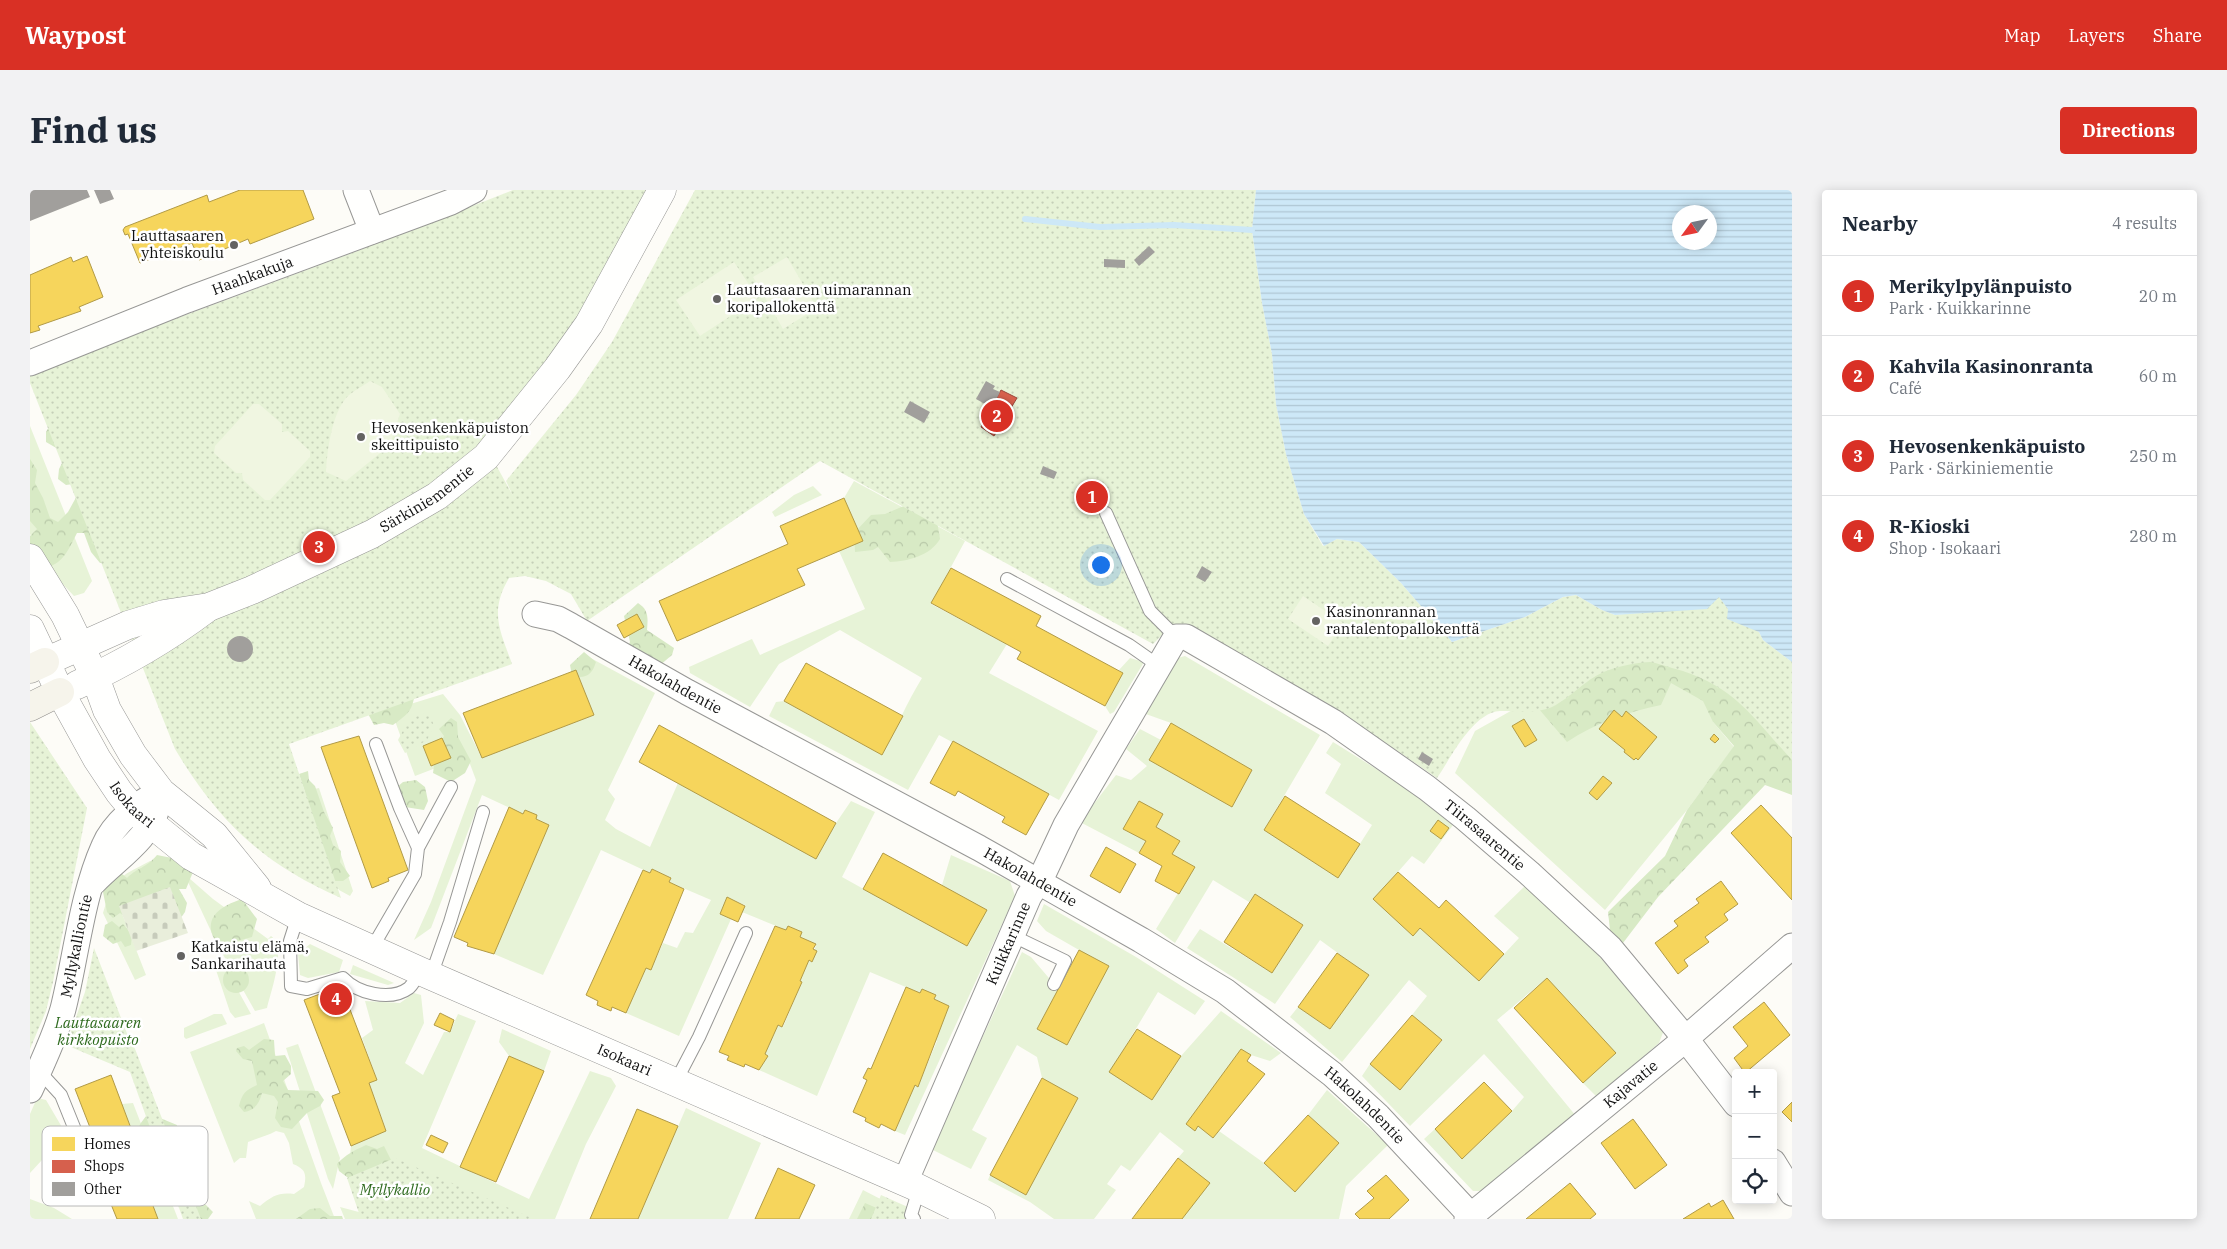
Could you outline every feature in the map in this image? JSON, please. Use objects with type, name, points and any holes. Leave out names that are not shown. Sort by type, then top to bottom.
[{"type":"main road","name":"Särkiniementie","points":[[30,707],[60,692]]},
{"type":"street","points":[[356,190],[372,231]]},
{"type":"street","name":"Haahkakuja","points":[[30,363],[187,300],[451,202],[474,190]]},
{"type":"street","name":"Särkiniementie","points":[[60,692],[94,677],[173,634],[209,607],[298,569],[372,534],[437,496],[486,457],[521,416],[589,324],[662,190]]},
{"type":"street","name":"Isokaari","points":[[30,558],[64,615],[108,710],[134,755],[161,792],[214,834],[268,901]]},
{"type":"street","name":"Särkiniementie","points":[[38,665],[137,622],[164,614],[209,607]]},
{"type":"street","name":"Hakolahdentie","points":[[535,614],[558,619],[687,692],[979,848],[1141,940],[1225,992],[1298,1046],[1378,1116],[1470,1218]]},
{"type":"street","name":"Isokaari","points":[[30,629],[38,665],[60,692],[98,759],[142,817],[191,856],[268,901],[298,916],[426,974],[568,1034],[675,1083],[912,1186],[981,1219]]},
{"type":"street","name":"Kuikkarinne","points":[[912,1186],[1011,935],[1036,882],[1066,825],[1176,637]]},
{"type":"street","name":"Tiirasaarentie","points":[[1176,637],[1186,637],[1333,722],[1427,788],[1529,873],[1610,948],[1685,1038],[1732,1099]]},
{"type":"street","name":"Myllykalliontie","points":[[33,1080],[63,1009],[91,885],[104,844],[142,817],[147,798],[161,792]]},
{"type":"street","name":"Kajavatie","points":[[1470,1218],[1792,946]]},
{"type":"lane","points":[[1106,512],[1150,611],[1176,637]]},
{"type":"lane","points":[[1007,579],[1129,645],[1159,666]]},
{"type":"lane","points":[[376,744],[400,808],[418,848]]},
{"type":"lane","points":[[372,948],[415,874],[418,848],[451,787]]},
{"type":"lane","points":[[298,916],[290,941],[291,986],[307,989],[343,978],[352,988],[374,994],[394,993],[410,987],[426,974],[450,922],[482,812]]},
{"type":"lane","points":[[675,1083],[699,1037],[746,933]]},
{"type":"lane","points":[[1011,935],[1065,961],[1054,984]]},
{"type":"lane","points":[[33,1080],[61,1095],[74,1126]]},
{"type":"lane","points":[[912,1186],[911,1215],[914,1219]]},
{"type":"green space","points":[[513,190],[659,190],[490,454],[513,496],[506,481],[576,395],[612,342],[695,190],[1256,190],[1252,230],[1262,303],[1272,354],[1276,404],[1286,454],[1304,514],[1323,546],[1337,539],[1359,542],[1401,583],[1452,642],[1525,617],[1563,597],[1576,595],[1615,615],[1645,612],[1719,596],[1728,609],[1759,632],[1763,640],[1792,662],[1792,760],[1752,716],[1726,693],[1711,683],[1693,675],[1646,662],[1635,663],[1601,673],[1559,703],[1540,711],[1500,711],[1490,714],[1471,728],[1437,778],[1396,750],[1196,632],[1164,633],[1153,644],[820,461],[587,621],[571,594],[546,581],[525,576],[509,578],[499,601],[498,621],[512,664],[289,744],[341,898],[313,885],[288,870],[245,838],[208,798],[175,749],[30,383],[30,373],[360,250]]},
{"type":"green space","points":[[787,257],[817,308],[783,329],[753,277]]},
{"type":"green space","name":"Lauttasaaren uimarannan koripallokenttä","points":[[734,262],[758,298],[700,336],[676,300]]},
{"type":"green space","name":"Hevosenkenkäpuiston skeittipuisto","points":[[370,381],[382,387],[400,414],[390,445],[346,481],[326,472],[331,433],[342,404],[347,397]]},
{"type":"green space","points":[[253,404],[259,404],[282,424],[282,432],[288,431],[310,451],[310,457],[270,500],[265,500],[243,480],[242,473],[236,473],[214,453],[215,446]]},
{"type":"green space","points":[[51,423],[110,563],[100,563],[91,552],[84,533],[77,533],[65,555],[54,564],[40,566],[30,564],[30,536],[37,529],[30,521],[30,459],[37,470],[35,483],[50,518],[58,522],[68,512],[79,492],[73,484],[66,485],[58,479],[59,469],[65,457],[58,449],[46,442],[46,432]]},
{"type":"green space","points":[[30,426],[92,581],[84,593],[74,596],[58,579],[30,534]]},
{"type":"green space","points":[[854,481],[965,541],[931,604],[1007,644],[989,673],[1098,731],[1059,800],[939,735],[908,790],[769,716],[776,702],[784,701],[882,755],[922,678],[840,630],[779,664],[750,707],[690,673],[689,667],[752,639],[760,655],[865,609],[839,551],[863,541],[844,498]]},
{"type":"green space","points":[[813,486],[822,495],[775,517],[772,512],[794,495]]},
{"type":"green space","points":[[913,502],[936,515],[940,539],[936,545],[925,553],[911,559],[890,562],[878,547],[873,550],[855,552],[854,533],[871,515],[885,514]]},
{"type":"green space","name":"Kasinonrannan rantalentopallokenttä","points":[[1303,596],[1343,623],[1328,646],[1288,619]]},
{"type":"green space","points":[[638,603],[646,611],[647,630],[674,648],[672,655],[659,666],[626,650],[630,642],[624,616]]},
{"type":"green space","points":[[1675,650],[1792,721],[1792,795],[1765,785],[1658,897],[1623,943],[1610,930],[1608,912],[1665,856],[1687,810],[1734,746],[1713,722],[1703,701],[1671,683],[1661,705],[1612,719],[1589,729],[1567,742],[1521,688]]},
{"type":"green space","points":[[584,652],[596,662],[594,666],[588,675],[581,677],[572,676],[570,665]]},
{"type":"green space","points":[[587,656],[655,693],[608,790],[615,799],[605,820],[616,829],[650,847],[678,783],[816,859],[851,801],[875,812],[842,877],[966,946],[986,910],[942,885],[951,855],[1010,881],[1015,896],[905,1135],[895,1131],[915,1085],[918,1086],[949,1006],[934,999],[935,995],[922,989],[920,993],[870,972],[817,1096],[759,1070],[768,1056],[765,1054],[778,1025],[783,1027],[809,960],[812,962],[816,944],[800,937],[802,932],[789,926],[786,930],[742,912],[745,905],[727,898],[720,914],[731,919],[679,1036],[626,1013],[646,968],[651,969],[663,943],[677,948],[685,932],[693,933],[711,900],[669,882],[670,877],[652,869],[650,873],[601,850],[543,975],[494,954],[549,825],[536,819],[525,810],[523,814],[482,795],[431,928],[414,940],[431,902],[476,780],[467,756],[415,776],[391,710],[443,694],[460,715],[482,758],[594,715],[576,670]]},
{"type":"green space","points":[[1185,656],[1320,735],[1264,830],[1338,878],[1372,825],[1325,793],[1341,764],[1326,753],[1333,742],[1399,783],[1453,825],[1424,864],[1412,856],[1374,899],[1413,935],[1420,928],[1479,981],[1519,938],[1494,916],[1526,885],[1597,954],[1664,1030],[1659,1043],[1597,1097],[1583,1083],[1615,1053],[1547,978],[1497,1020],[1576,1116],[1481,1191],[1473,1191],[1424,1139],[1435,1129],[1463,1158],[1524,1097],[1484,1054],[1410,1126],[1362,1076],[1370,1064],[1400,1089],[1442,1041],[1412,1015],[1427,996],[1409,980],[1342,1062],[1290,1017],[1298,1007],[1330,1029],[1368,975],[1320,940],[1275,1004],[1187,948],[1200,929],[1272,973],[1303,925],[1255,894],[1249,902],[1213,880],[1175,943],[1156,929],[1194,867],[1172,854],[1180,841],[1156,827],[1139,801],[1124,828],[1146,841],[1139,853],[1080,822],[1116,775],[1131,780],[1147,766],[1126,749],[1140,729],[1161,740],[1150,760],[1232,807],[1252,770],[1171,723],[1143,713],[1174,659]]},
{"type":"green space","points":[[1130,658],[1144,662],[1114,712],[1110,714],[1105,706],[1122,673],[1119,670]]},
{"type":"green space","points":[[1669,673],[1712,692],[1713,722],[1734,747],[1687,810],[1605,910],[1455,773],[1475,731],[1525,703]]},
{"type":"green space","points":[[415,691],[411,708],[402,718],[393,725],[384,723],[374,725],[366,710]]},
{"type":"green space","points":[[429,712],[434,726],[427,740],[405,753],[398,740],[409,719]]},
{"type":"green space","points":[[451,718],[457,722],[458,737],[471,761],[465,773],[451,782],[433,773],[436,751],[444,736],[439,729]]},
{"type":"green space","points":[[30,722],[87,808],[53,982],[46,1011],[30,1049]]},
{"type":"green space","points":[[308,771],[309,780],[315,786],[324,812],[333,828],[330,836],[333,845],[341,851],[340,862],[350,876],[343,881],[334,881],[299,774]]},
{"type":"green space","points":[[416,780],[425,787],[428,801],[424,810],[405,807],[396,788],[403,782]]},
{"type":"green space","points":[[319,788],[353,891],[350,896],[339,890],[333,882],[300,792]]},
{"type":"green space","points":[[178,853],[193,872],[186,889],[179,889],[187,903],[185,912],[179,920],[129,920],[120,913],[113,918],[107,912],[103,892],[116,869],[127,878],[157,855],[172,858]]},
{"type":"green space","points":[[150,861],[165,862],[119,906],[146,975],[135,980],[103,913],[114,885],[124,875]]},
{"type":"green space","points":[[189,878],[213,899],[268,939],[271,936],[276,942],[278,959],[267,1008],[255,1011],[217,944],[188,882]]},
{"type":"green space","points":[[170,887],[188,933],[136,951],[119,906]]},
{"type":"green space","points":[[242,899],[257,919],[252,937],[237,941],[231,948],[226,947],[217,942],[211,932],[212,921],[220,910]]},
{"type":"green space","points":[[1044,904],[1136,957],[1205,1001],[1195,1015],[1158,992],[1110,1072],[1152,1100],[1181,1056],[1221,1011],[1281,1053],[1270,1061],[1251,1055],[1241,1049],[1186,1124],[1195,1131],[1198,1126],[1213,1138],[1219,1131],[1264,1163],[1295,1192],[1339,1143],[1308,1115],[1327,1090],[1388,1145],[1346,1186],[1339,1219],[1182,1219],[1178,1158],[1184,1151],[1160,1132],[1130,1171],[1121,1165],[1107,1184],[1116,1190],[1094,1219],[1054,1219],[1030,1202],[988,1180],[990,1175],[1026,1194],[1078,1098],[1042,1078],[1037,1057],[1017,1045],[972,1130],[987,1138],[971,1169],[931,1149],[1022,952],[1031,957],[1054,984],[1060,987],[1079,950],[1046,931],[1037,921]]},
{"type":"green space","points":[[112,921],[119,927],[123,924],[132,935],[131,945],[125,947],[121,941],[113,944],[103,936],[105,925]]},
{"type":"green space","points":[[310,944],[343,960],[339,972],[308,978],[300,975],[298,954]]},
{"type":"green space","name":"Lauttasaaren kirkkopuisto","points":[[94,948],[165,1126],[149,1126],[130,1072],[66,1045],[85,992]]},
{"type":"green space","points":[[219,956],[251,1014],[235,1018],[230,1012],[213,961]]},
{"type":"green space","points":[[353,965],[394,983],[388,985],[350,974]]},
{"type":"green space","points":[[236,967],[245,971],[249,980],[245,989],[236,993],[227,989],[223,980],[227,971]]},
{"type":"green space","points":[[414,993],[421,995],[424,1023],[405,1063],[423,1075],[444,1032],[450,1032],[458,1014],[476,1021],[422,1148],[529,1199],[590,1071],[611,1078],[616,1086],[586,1144],[555,1219],[500,1219],[348,1176],[351,1146],[386,1130],[369,1083],[377,1080],[362,1038],[373,1030],[365,1001],[400,1003]]},
{"type":"green space","points":[[214,1014],[222,1014],[227,1024],[186,1039],[184,1037],[184,1028]]},
{"type":"green space","points":[[264,1023],[335,1219],[256,1219],[249,1201],[260,1206],[276,1196],[294,1194],[304,1187],[304,1172],[293,1164],[289,1143],[284,1133],[276,1131],[248,1142],[246,1158],[240,1158],[234,1163],[190,1052]]},
{"type":"green space","points":[[502,1029],[551,1051],[544,1071],[509,1056],[499,1042]]},
{"type":"green space","points":[[264,1039],[274,1040],[275,1056],[285,1055],[291,1066],[291,1074],[283,1081],[288,1090],[318,1091],[324,1100],[320,1106],[307,1113],[292,1129],[281,1127],[275,1118],[278,1102],[274,1096],[262,1093],[256,1106],[248,1111],[244,1112],[239,1106],[245,1092],[257,1085],[252,1061],[243,1059],[236,1051],[237,1048],[244,1046],[249,1050]]},
{"type":"green space","points":[[298,1044],[340,1158],[333,1189],[328,1179],[286,1048]]},
{"type":"green space","points":[[37,1098],[46,1100],[61,1126],[42,1126],[42,1160],[30,1173],[30,1114]]},
{"type":"green space","points":[[133,1103],[142,1126],[130,1126],[122,1104]]},
{"type":"green space","points":[[686,1108],[761,1143],[728,1219],[638,1219]]},
{"type":"green space","points":[[148,1113],[177,1125],[140,1126]]},
{"type":"green space","points":[[366,1145],[377,1149],[384,1146],[392,1162],[389,1165],[382,1163],[371,1172],[351,1180],[339,1171],[337,1164],[350,1153]]},
{"type":"green space","name":"Myllykallio","points":[[395,1158],[534,1219],[361,1219],[347,1178]]},
{"type":"green space","points":[[863,1190],[892,1205],[893,1219],[849,1219]]},
{"type":"green space","points":[[881,1195],[910,1208],[905,1219],[871,1219]]},
{"type":"green space","points":[[30,1199],[42,1204],[42,1206],[54,1208],[72,1219],[30,1219]]},
{"type":"green space","points":[[865,1203],[879,1209],[876,1219],[857,1219]]},
{"type":"green space","points":[[153,1206],[173,1206],[178,1219],[158,1219]]},
{"type":"green space","name":"Lauttasaaren kirkkopuisto","points":[[178,1206],[196,1206],[201,1219],[183,1219]]},
{"type":"green space","points":[[189,1206],[207,1206],[213,1212],[208,1219],[185,1219]]},
{"type":"green space","points":[[340,1207],[385,1219],[345,1219]]},
{"type":"green space","points":[[320,1208],[330,1216],[342,1216],[343,1219],[296,1219],[310,1209]]},
{"type":"water","points":[[1256,190],[1792,190],[1792,662],[1763,640],[1759,632],[1727,619],[1728,609],[1719,597],[1707,609],[1615,615],[1576,595],[1563,597],[1525,617],[1452,642],[1401,583],[1359,542],[1337,539],[1324,546],[1304,514],[1286,454],[1276,404],[1272,354],[1262,303],[1252,230]]},
{"type":"building: Homes","points":[[240,190],[303,190],[314,219],[250,244],[248,239],[199,260],[192,243],[140,263],[128,234],[125,235],[123,230],[125,227],[207,195],[209,202]]},
{"type":"building: Homes","points":[[87,256],[103,297],[79,307],[81,311],[38,326],[40,330],[30,333],[30,275],[71,257],[73,262]]},
{"type":"building: Homes","points":[[844,498],[863,541],[797,569],[805,585],[677,641],[659,601],[788,544],[780,526]]},
{"type":"building: Homes","points":[[951,568],[1041,616],[1036,626],[1123,673],[1105,706],[1017,659],[1021,652],[931,603]]},
{"type":"building: Homes","points":[[637,614],[644,627],[624,638],[617,625]]},
{"type":"building: Homes","points":[[806,663],[903,716],[882,755],[784,701]]},
{"type":"building: Homes","points":[[576,670],[594,715],[482,758],[463,713]]},
{"type":"building: Homes","points":[[1614,710],[1622,717],[1626,711],[1657,737],[1638,760],[1636,758],[1634,760],[1624,752],[1625,750],[1599,729]]},
{"type":"building: Homes","points":[[1524,719],[1537,740],[1525,747],[1512,726]]},
{"type":"building: Homes","points":[[1171,723],[1252,770],[1232,807],[1149,760]]},
{"type":"building: Homes","points":[[659,725],[836,823],[816,859],[639,762]]},
{"type":"building: Homes","points":[[1714,734],[1719,739],[1715,743],[1710,739]]},
{"type":"building: Homes","points":[[359,736],[408,870],[388,878],[389,881],[372,888],[321,747]]},
{"type":"building: Homes","points":[[442,738],[451,758],[431,766],[423,746]]},
{"type":"building: Homes","points":[[953,741],[1049,794],[1026,835],[1002,822],[1005,817],[958,791],[955,796],[930,783]]},
{"type":"building: Homes","points":[[1603,776],[1612,783],[1597,800],[1589,793]]},
{"type":"building: Homes","points":[[1285,796],[1360,844],[1338,878],[1264,830]]},
{"type":"building: Homes","points":[[1139,801],[1163,814],[1156,827],[1180,841],[1172,854],[1195,867],[1179,894],[1155,881],[1162,866],[1139,853],[1146,841],[1123,829]]},
{"type":"building: Homes","points":[[1761,805],[1792,838],[1792,900],[1731,833]]},
{"type":"building: Homes","points":[[509,807],[523,814],[525,810],[537,815],[536,819],[549,825],[494,954],[467,946],[468,943],[454,937]]},
{"type":"building: Homes","points":[[1438,820],[1449,828],[1441,839],[1430,831]]},
{"type":"building: Homes","points":[[1106,847],[1136,864],[1120,893],[1090,876]]},
{"type":"building: Homes","points":[[883,853],[987,910],[967,946],[863,889]]},
{"type":"building: Homes","points":[[652,869],[671,878],[669,882],[684,889],[651,970],[646,968],[626,1013],[612,1007],[611,1011],[597,1005],[598,1001],[586,995],[643,870],[650,873]]},
{"type":"building: Homes","points":[[1398,872],[1439,908],[1446,900],[1504,954],[1479,981],[1420,928],[1413,936],[1373,899]]},
{"type":"building: Homes","points":[[1721,881],[1738,904],[1724,914],[1728,920],[1705,937],[1709,942],[1684,960],[1688,966],[1678,974],[1655,943],[1678,926],[1674,921],[1699,903],[1696,899]]},
{"type":"building: Homes","points":[[1255,894],[1303,925],[1272,973],[1224,942]]},
{"type":"building: Homes","points":[[727,897],[745,906],[738,922],[720,914]]},
{"type":"building: Homes","points":[[775,926],[786,930],[788,926],[802,932],[800,937],[816,944],[813,949],[817,951],[812,962],[809,960],[800,981],[802,982],[782,1027],[778,1025],[765,1054],[768,1056],[759,1070],[745,1064],[744,1067],[727,1060],[729,1056],[719,1052]]},
{"type":"building: Homes","points":[[1079,950],[1109,966],[1067,1045],[1037,1029]]},
{"type":"building: Homes","points":[[1337,953],[1369,975],[1330,1029],[1298,1007]]},
{"type":"building: Homes","points":[[1547,978],[1616,1053],[1583,1083],[1514,1008]]},
{"type":"building: Homes","points":[[341,986],[377,1080],[369,1083],[386,1131],[351,1146],[332,1096],[340,1093],[304,1000]]},
{"type":"building: Homes","points":[[906,987],[920,993],[922,989],[936,995],[934,999],[949,1006],[918,1087],[915,1085],[895,1131],[881,1124],[879,1128],[865,1121],[866,1118],[853,1112],[867,1080],[863,1078],[868,1068],[871,1069]]},
{"type":"building: Homes","points":[[1764,1002],[1790,1035],[1750,1069],[1742,1069],[1734,1058],[1748,1046],[1733,1027]]},
{"type":"building: Homes","points":[[440,1013],[454,1020],[450,1032],[434,1025]]},
{"type":"building: Homes","points":[[1412,1015],[1442,1040],[1400,1090],[1370,1064]]},
{"type":"building: Homes","points":[[1137,1029],[1181,1056],[1152,1100],[1109,1072]]},
{"type":"building: Homes","points":[[1241,1049],[1251,1055],[1247,1061],[1265,1074],[1213,1138],[1198,1126],[1195,1131],[1186,1124]]},
{"type":"building: Homes","points":[[509,1056],[544,1071],[496,1182],[460,1167]]},
{"type":"building: Homes","points":[[111,1075],[130,1126],[89,1126],[75,1089]]},
{"type":"building: Homes","points":[[1042,1078],[1078,1098],[1026,1195],[990,1175]]},
{"type":"building: Homes","points":[[1484,1082],[1512,1111],[1462,1159],[1435,1129]]},
{"type":"building: Homes","points":[[1792,1102],[1792,1122],[1782,1112]]},
{"type":"building: Homes","points":[[637,1109],[678,1126],[638,1219],[590,1219]]},
{"type":"building: Homes","points":[[1308,1115],[1339,1143],[1295,1192],[1264,1163]]},
{"type":"building: Homes","points":[[1633,1119],[1667,1165],[1635,1189],[1601,1143]]},
{"type":"building: Homes","points":[[431,1135],[448,1143],[443,1153],[426,1145]]},
{"type":"building: Homes","points":[[1178,1158],[1210,1183],[1182,1219],[1132,1219]]},
{"type":"building: Homes","points":[[778,1168],[815,1185],[799,1219],[755,1219]]},
{"type":"building: Homes","points":[[1386,1175],[1409,1200],[1389,1219],[1360,1219],[1355,1214],[1374,1198],[1367,1191]]},
{"type":"building: Homes","points":[[1570,1183],[1596,1214],[1590,1219],[1526,1219]]},
{"type":"building: Homes","points":[[1723,1200],[1734,1219],[1683,1219],[1709,1203],[1711,1207]]},
{"type":"building: Homes","points":[[112,1206],[153,1206],[158,1219],[117,1219]]},
{"type":"building: Shops","points":[[1001,390],[1017,398],[994,436],[981,427]]},
{"type":"building: Other","points":[[30,190],[87,190],[90,197],[30,221]]},
{"type":"building: Other","points":[[94,190],[110,190],[114,199],[100,204]]},
{"type":"building: Other","points":[[1149,246],[1155,252],[1139,266],[1134,260]]},
{"type":"building: Other","points":[[1104,259],[1125,260],[1125,268],[1104,267]]},
{"type":"building: Other","points":[[986,381],[995,386],[993,389],[1000,392],[994,404],[987,401],[985,404],[976,399]]},
{"type":"building: Other","points":[[910,401],[930,412],[924,423],[904,412]]},
{"type":"building: Other","points":[[1043,466],[1057,472],[1054,479],[1040,474]]},
{"type":"building: Other","points":[[1202,566],[1212,572],[1205,582],[1196,577]]},
{"type":"building: Other","points":[[240,636],[249,640],[253,649],[249,658],[240,662],[231,658],[227,649],[231,640]]},
{"type":"building: Other","points":[[1422,752],[1433,759],[1429,766],[1418,759]]},
{"type":"waterway","points":[[1025,219],[1100,227],[1174,225],[1252,230]]},
{"type":"place","name":"Lauttasaaren yhteiskoulu","points":[[234,245]]},
{"type":"place","name":"Lauttasaaren uimarannan koripallokenttä","points":[[717,299]]},
{"type":"place","name":"Kahvila Kasinonranta","points":[[997,416]]},
{"type":"place","name":"Hevosenkenkäpuiston skeittipuisto","points":[[361,437]]},
{"type":"place","name":"Merikylpylänpuisto","points":[[1092,497]]},
{"type":"place","name":"Hevosenkenkäpuisto","points":[[319,547]]},
{"type":"place","name":"Kasinonrannan rantalentopallokenttä","points":[[1316,621]]},
{"type":"place","name":"Katkaistu elämä, Sankarihauta","points":[[181,956]]},
{"type":"place","name":"R-Kioski","points":[[336,999]]}]
